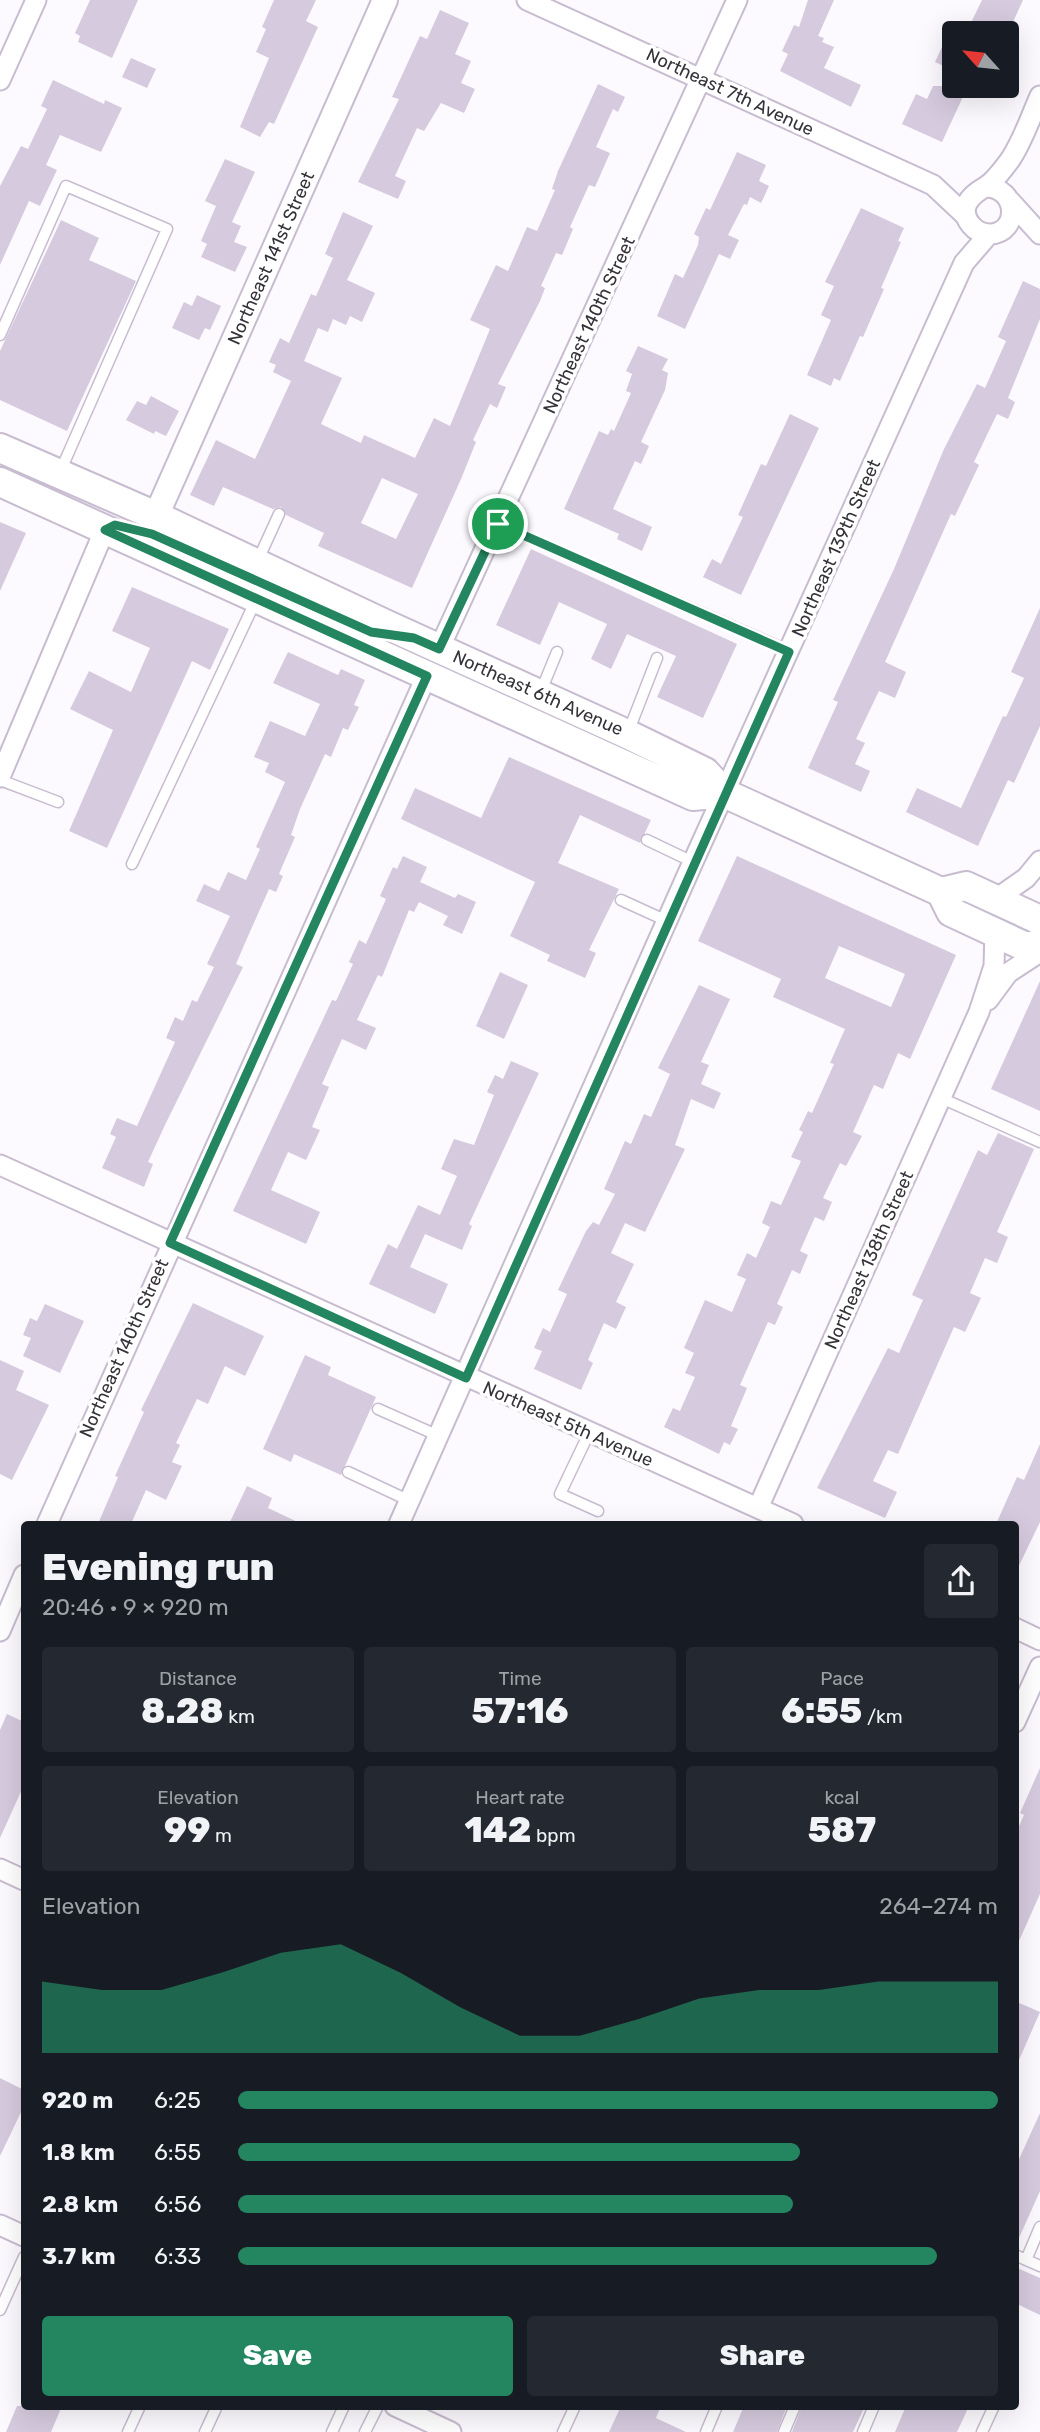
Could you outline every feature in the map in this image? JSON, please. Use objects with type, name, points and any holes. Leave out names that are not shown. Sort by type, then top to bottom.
[{"type":"main road","name":"Northeast 6th Avenue","points":[[0,448],[156,516],[627,734],[705,772],[724,793],[941,892],[966,886],[1040,919]]},
{"type":"main road","name":"Northeast 6th Avenue","points":[[0,482],[693,796],[724,793]]},
{"type":"main road","points":[[105,530],[115,525],[152,534],[371,632],[426,643]]},
{"type":"main road","name":"Northeast 6th Avenue","points":[[941,892],[951,912],[1026,947],[1040,944]]},
{"type":"street","points":[[0,80],[36,0]]},
{"type":"street","name":"Northeast 141st Street","points":[[156,516],[385,0]]},
{"type":"street","name":"Northeast 7th Avenue","points":[[527,0],[933,185],[967,219]]},
{"type":"street","name":"Northeast 140th Street","points":[[426,643],[498,524],[737,0]]},
{"type":"street","points":[[993,233],[1008,223],[1011,215],[1008,197],[1012,158],[1040,96]]},
{"type":"street","points":[[1012,158],[968,200],[967,219],[974,229],[993,233],[1040,234]]},
{"type":"street","name":"Northeast 7th Avenue","points":[[933,185],[982,188]]},
{"type":"street","points":[[982,188],[993,187],[1008,197],[1040,234]]},
{"type":"street","name":"Northeast 139th Street","points":[[964,263],[967,219]]},
{"type":"street","name":"Northeast 139th Street","points":[[400,1521],[693,862],[964,263],[993,233]]},
{"type":"street","points":[[0,778],[105,530]]},
{"type":"street","name":"Northeast 140th Street","points":[[48,1521],[170,1243],[427,676]]},
{"type":"street","points":[[996,900],[1026,878],[1040,862]]},
{"type":"street","name":"Northeast 138th Street","points":[[758,1508],[979,1012],[994,966],[995,932]]},
{"type":"street","name":"Northeast 138th Street","points":[[979,1012],[1008,973],[1040,952]]},
{"type":"street","name":"Northeast 5th Avenue","points":[[0,1166],[786,1521]]},
{"type":"street","points":[[0,1631],[21,1582]]},
{"type":"street","points":[[1019,1630],[1040,1640]]},
{"type":"street","points":[[1019,1713],[1040,1667]]},
{"type":"street","points":[[0,1869],[21,1879]]},
{"type":"street","points":[[0,2225],[21,2235]]},
{"type":"street","points":[[404,2410],[451,2432]]},
{"type":"lane","points":[[0,335],[66,186],[167,229],[60,474]]},
{"type":"lane","points":[[256,564],[279,514]]},
{"type":"lane","points":[[498,524],[789,652]]},
{"type":"lane","points":[[132,864],[256,598]]},
{"type":"lane","points":[[539,694],[557,652]]},
{"type":"lane","points":[[627,734],[657,658]]},
{"type":"lane","points":[[0,778],[58,802]]},
{"type":"lane","points":[[647,840],[693,862]]},
{"type":"lane","points":[[621,900],[667,921]]},
{"type":"lane","points":[[941,1098],[1040,1142]]},
{"type":"lane","points":[[378,1409],[439,1437]]},
{"type":"lane","points":[[589,1433],[560,1494],[598,1511]]},
{"type":"lane","points":[[348,1472],[410,1501]]},
{"type":"lane","points":[[1026,2260],[1040,2227]]},
{"type":"lane","points":[[1019,2257],[1040,2266]]},
{"type":"lane","points":[[0,2310],[21,2264]]},
{"type":"lane","points":[[128,2432],[138,2410]]},
{"type":"lane","points":[[205,2432],[215,2410]]},
{"type":"lane","points":[[332,2432],[342,2410]]},
{"type":"lane","points":[[365,2432],[375,2410]]},
{"type":"lane","points":[[563,2432],[573,2410]]},
{"type":"lane","points":[[706,2432],[715,2410]]},
{"type":"lane","points":[[784,2432],[793,2410]]},
{"type":"lane","points":[[863,2432],[872,2410]]},
{"type":"lane","points":[[982,2432],[991,2410]]},
{"type":"building","points":[[90,0],[138,0],[112,58],[78,42],[80,36],[75,33]]},
{"type":"building","points":[[274,0],[316,0],[306,21],[318,27],[274,124],[269,122],[260,137],[240,127],[269,58],[256,52],[266,29],[262,27]]},
{"type":"building","points":[[808,0],[834,0],[818,36],[824,38],[822,42],[834,47],[824,68],[861,85],[851,107],[780,71],[788,54],[782,51],[794,25],[799,27]]},
{"type":"building","points":[[982,0],[1023,0],[1013,21],[972,21]]},
{"type":"building","points":[[440,10],[469,23],[455,54],[471,61],[461,83],[475,89],[464,113],[441,103],[424,131],[417,128],[395,176],[406,181],[398,199],[358,182],[399,99],[392,97],[420,36],[427,39]]},
{"type":"building","points":[[942,47],[942,65],[935,62]]},
{"type":"building","points":[[131,58],[156,69],[147,88],[122,77]]},
{"type":"building","points":[[53,80],[104,104],[105,100],[122,108],[101,152],[60,135],[46,165],[57,170],[40,206],[29,201],[0,265],[0,186],[21,146],[28,149],[47,109],[41,106]]},
{"type":"building","points":[[598,84],[625,97],[618,112],[613,109],[596,147],[610,153],[595,187],[589,185],[570,227],[573,229],[562,255],[556,253],[541,286],[545,288],[540,301],[498,384],[506,387],[497,408],[490,404],[473,440],[476,442],[461,479],[412,588],[318,546],[324,533],[286,515],[281,507],[273,509],[223,487],[214,506],[190,495],[216,440],[255,459],[291,381],[273,372],[276,365],[269,362],[280,338],[289,343],[311,294],[316,296],[333,258],[325,254],[343,212],[373,226],[347,280],[375,293],[362,322],[350,316],[346,325],[333,319],[328,332],[318,328],[304,361],[342,378],[321,424],[361,443],[364,435],[415,458],[434,418],[450,426],[490,329],[470,320],[496,265],[508,271],[527,227],[537,231],[555,190],[552,189]],"holes":[[[382,478],[418,494],[396,539],[361,523]]]},
{"type":"building","points":[[933,86],[942,86],[942,98],[962,98],[942,142],[902,124],[916,94],[927,99]]},
{"type":"building","points":[[737,152],[766,165],[759,181],[769,186],[761,203],[750,197],[747,205],[744,204],[728,235],[739,240],[730,259],[719,254],[685,329],[657,316],[675,274],[683,278],[698,245],[699,237],[694,234],[706,208],[710,210]]},
{"type":"building","points":[[225,159],[255,172],[232,222],[241,226],[234,242],[247,247],[235,272],[201,257],[207,244],[201,241],[216,206],[205,201]]},
{"type":"building","points":[[861,208],[904,228],[898,241],[901,242],[881,288],[884,289],[863,337],[860,336],[840,381],[834,378],[831,386],[807,375],[831,320],[821,315],[834,286],[825,282]]},
{"type":"building","points":[[61,220],[99,238],[89,260],[136,281],[67,431],[0,400],[0,351]]},
{"type":"building","points":[[1023,281],[1040,289],[1040,319],[1008,398],[1015,402],[1008,419],[997,414],[974,462],[979,465],[955,516],[951,514],[885,662],[906,672],[895,698],[879,691],[856,739],[865,743],[855,764],[870,771],[861,792],[808,768],[838,702],[833,700],[894,569],[944,449],[977,384],[985,388],[1006,341],[998,337]]},
{"type":"building","points":[[197,295],[221,306],[210,330],[205,328],[199,340],[172,328],[184,302],[192,306]]},
{"type":"building","points":[[638,346],[668,359],[662,370],[668,373],[665,390],[641,442],[649,446],[641,464],[635,461],[613,509],[652,527],[642,551],[617,539],[619,534],[564,509],[599,431],[608,435],[611,429],[614,431],[631,393],[626,391],[632,374],[626,371]]},
{"type":"building","points":[[151,396],[179,411],[166,436],[155,431],[154,434],[126,420],[137,401],[146,405]]},
{"type":"building","points":[[790,414],[819,428],[741,595],[703,577],[712,559],[721,564],[743,517],[738,515],[761,464],[766,466]]},
{"type":"building","points":[[0,522],[26,533],[0,591]]},
{"type":"building","points":[[531,549],[737,644],[703,718],[657,697],[676,656],[627,634],[611,669],[591,659],[607,624],[559,602],[540,645],[496,625]]},
{"type":"building","points":[[132,587],[229,629],[210,670],[192,661],[107,848],[69,831],[113,730],[70,709],[89,671],[131,692],[150,648],[112,631]]},
{"type":"building","points":[[1040,608],[1040,726],[1014,783],[1008,780],[978,846],[906,812],[917,788],[961,808],[1003,716],[1006,717],[1024,678],[1011,672]]},
{"type":"building","points":[[288,652],[338,675],[341,669],[365,680],[354,705],[359,707],[348,730],[343,728],[331,757],[325,754],[300,809],[291,835],[295,837],[279,874],[283,876],[276,892],[269,889],[236,964],[243,967],[148,1162],[153,1164],[144,1187],[102,1168],[116,1137],[110,1134],[117,1118],[137,1126],[175,1042],[166,1038],[175,1017],[183,1021],[192,1000],[197,1002],[214,967],[207,964],[230,916],[196,901],[204,884],[219,891],[228,872],[246,880],[260,849],[256,847],[285,782],[265,772],[269,763],[254,757],[270,721],[305,736],[320,704],[273,683]]},
{"type":"building","points":[[509,757],[651,820],[640,843],[580,815],[558,863],[619,889],[589,950],[596,953],[585,978],[547,961],[550,955],[510,936],[535,882],[401,819],[415,788],[481,818]]},
{"type":"building","points":[[403,856],[427,867],[420,882],[455,898],[458,894],[476,902],[462,934],[443,925],[448,916],[419,902],[414,912],[409,910],[382,977],[378,975],[357,1020],[376,1028],[366,1050],[342,1039],[322,1084],[329,1087],[312,1127],[320,1130],[306,1160],[288,1152],[271,1190],[320,1212],[306,1244],[233,1211],[332,1000],[336,1001],[353,964],[349,962],[359,940],[366,944],[386,899],[380,896],[393,867],[397,869]]},
{"type":"building","points":[[737,856],[956,955],[910,1059],[898,1053],[883,1089],[874,1085],[853,1132],[862,1136],[846,1166],[840,1163],[823,1198],[832,1202],[824,1221],[815,1217],[800,1251],[808,1255],[800,1274],[792,1270],[777,1304],[783,1307],[775,1325],[768,1322],[740,1385],[747,1388],[731,1426],[738,1429],[730,1445],[724,1442],[719,1454],[664,1427],[673,1408],[680,1411],[695,1377],[685,1373],[694,1353],[684,1348],[705,1300],[732,1312],[746,1279],[737,1275],[747,1253],[756,1258],[770,1227],[762,1223],[771,1201],[781,1205],[801,1161],[791,1157],[803,1132],[799,1130],[808,1111],[812,1113],[834,1064],[830,1063],[845,1029],[773,997],[781,979],[698,941]],"holes":[[[839,946],[905,974],[891,1007],[825,978]]]},
{"type":"building","points":[[500,972],[528,985],[504,1039],[476,1026]]},
{"type":"building","points":[[1040,981],[1040,1111],[991,1089]]},
{"type":"building","points":[[699,985],[730,999],[701,1062],[709,1065],[701,1084],[721,1093],[714,1109],[691,1099],[675,1145],[685,1149],[645,1232],[625,1223],[611,1253],[634,1264],[616,1302],[626,1307],[616,1329],[604,1323],[588,1360],[593,1363],[581,1390],[534,1369],[542,1351],[534,1348],[543,1328],[550,1332],[567,1294],[558,1290],[586,1231],[593,1222],[599,1225],[615,1194],[604,1189],[625,1141],[631,1144],[644,1114],[651,1117],[670,1074],[658,1068]]},
{"type":"building","points":[[511,1061],[539,1073],[469,1224],[472,1226],[462,1250],[425,1234],[410,1267],[448,1284],[435,1314],[369,1284],[388,1244],[397,1249],[418,1205],[440,1215],[457,1176],[441,1169],[454,1139],[474,1145],[494,1095],[487,1092],[495,1075],[503,1079]]},
{"type":"building","points":[[998,1133],[1034,1149],[997,1232],[1008,1237],[997,1263],[985,1258],[970,1293],[981,1298],[965,1332],[954,1327],[898,1454],[888,1450],[873,1481],[897,1492],[885,1518],[817,1488],[888,1348],[899,1353],[923,1300],[912,1295],[978,1150],[987,1155]]},
{"type":"building","points":[[193,1303],[264,1336],[245,1376],[225,1366],[208,1404],[197,1399],[176,1443],[180,1445],[172,1462],[182,1466],[166,1500],[146,1490],[132,1521],[99,1521],[118,1477],[115,1476],[144,1412],[141,1410]]},
{"type":"building","points":[[45,1304],[84,1321],[60,1373],[23,1356],[31,1338],[23,1335],[30,1318],[37,1321]]},
{"type":"building","points":[[305,1355],[331,1367],[328,1375],[376,1397],[341,1475],[294,1454],[291,1462],[263,1449]]},
{"type":"building","points":[[0,1360],[24,1371],[16,1390],[49,1405],[12,1480],[0,1474]]},
{"type":"building","points":[[1040,1444],[1040,1522],[1019,1566],[1019,1521],[997,1521],[1017,1477],[1024,1480]]},
{"type":"building","points":[[247,1486],[272,1498],[268,1508],[296,1521],[230,1521]]},
{"type":"building","points":[[7,1714],[21,1721],[21,1792],[0,1838],[0,1730]]},
{"type":"building","points":[[1040,1768],[1040,1894],[1019,1941],[1019,1826],[1024,1815],[1020,1813]]},
{"type":"building","points":[[1019,2003],[1040,2012],[1019,2060]]},
{"type":"building","points":[[0,2078],[21,2088],[21,2112],[0,2156]]},
{"type":"building","points":[[1040,2113],[1040,2191],[1019,2238],[1019,2159]]},
{"type":"building","points":[[1019,2269],[1040,2278],[1040,2315],[1019,2305]]},
{"type":"building","points":[[17,2406],[21,2406],[21,2410],[60,2410],[51,2432],[6,2432]]},
{"type":"building","points":[[619,2410],[659,2410],[656,2418],[686,2432],[609,2432]]},
{"type":"building","points":[[742,2410],[785,2410],[777,2432],[733,2432]]},
{"type":"building","points":[[800,2410],[863,2410],[853,2432],[792,2432]]},
{"type":"building","points":[[904,2410],[967,2410],[957,2432],[895,2432]]},
{"type":"route","points":[[498,524],[789,652],[693,862],[466,1378],[170,1243],[427,676],[105,530],[115,525],[152,534],[371,632],[414,638],[439,649],[498,524]]}]
